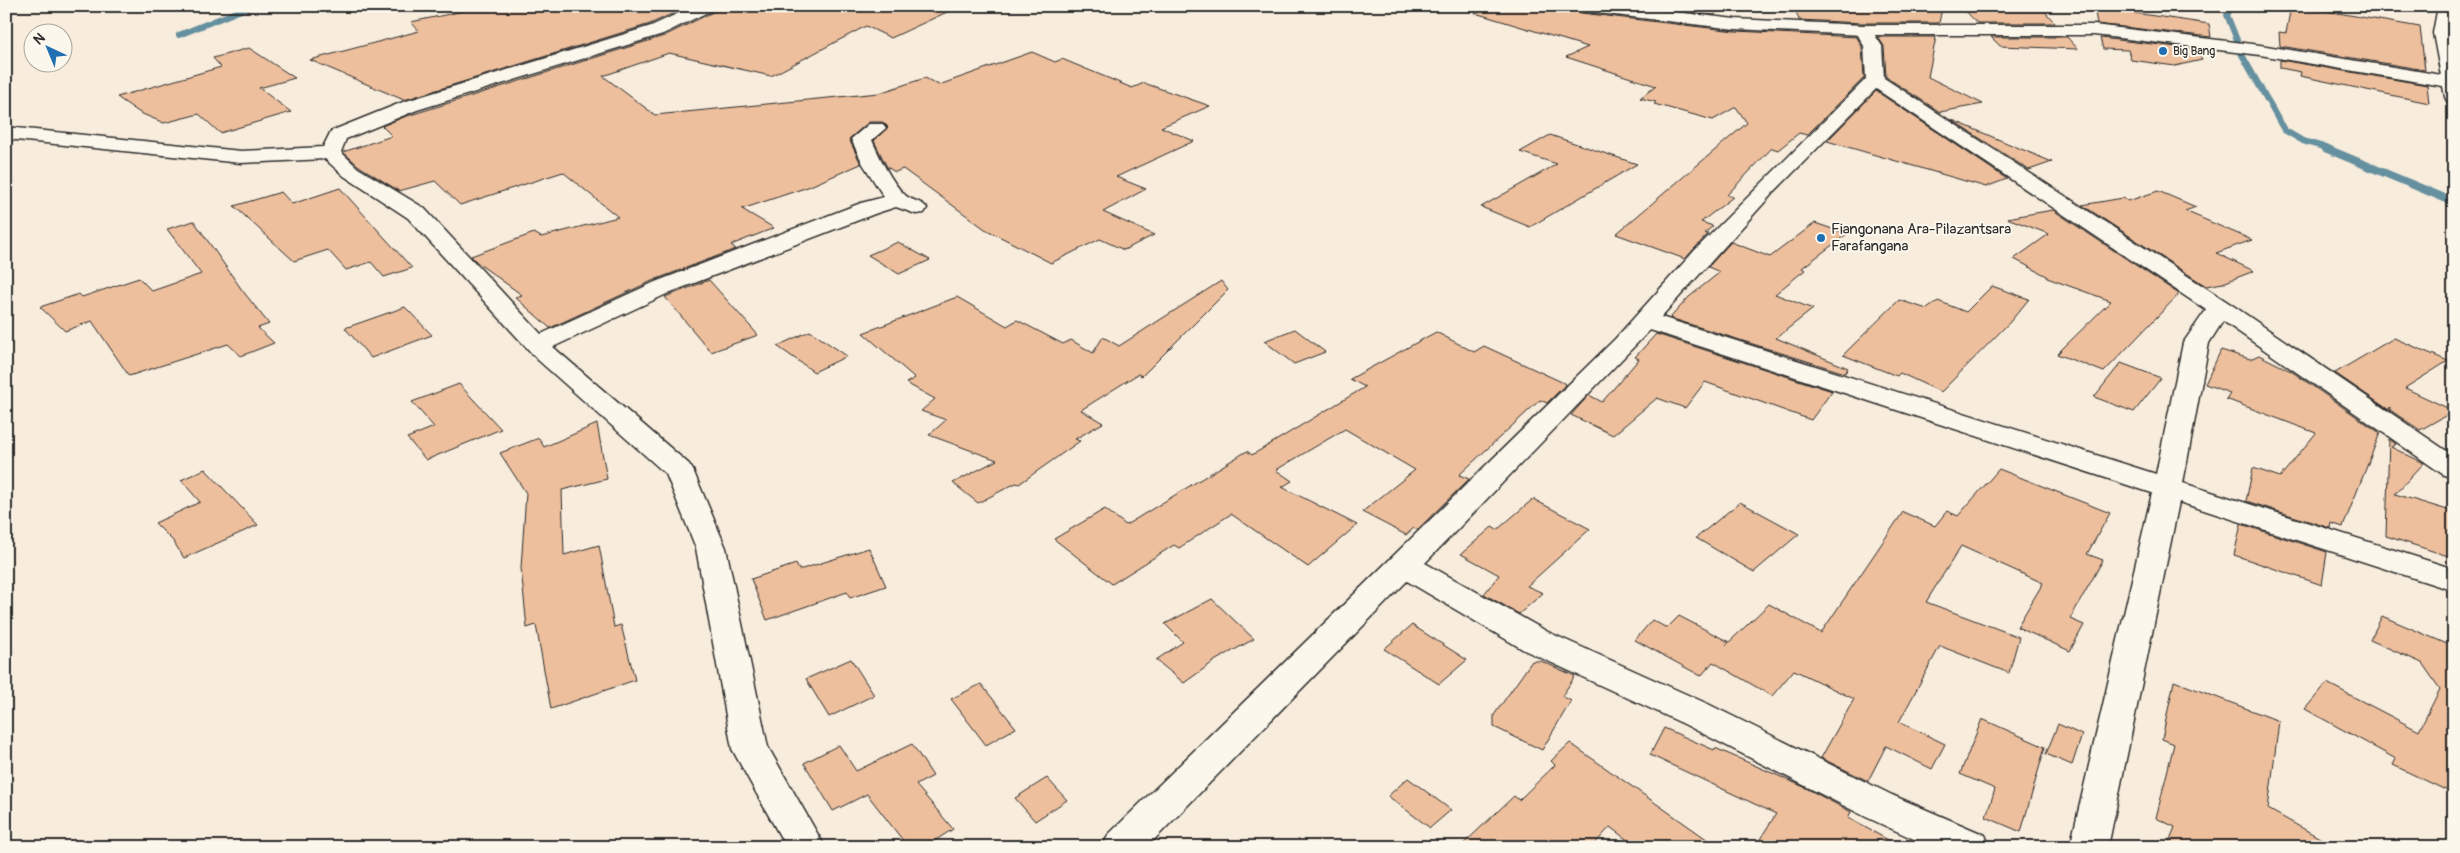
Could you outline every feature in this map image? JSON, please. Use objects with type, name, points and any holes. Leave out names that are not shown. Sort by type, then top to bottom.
[{"type":"street","points":[[330,153],[338,136],[410,106],[656,30],[708,6]]},
{"type":"street","points":[[1581,6],[1735,24],[1863,30],[2094,30],[2260,50],[2453,87],[2441,33],[2446,6]]},
{"type":"street","points":[[1863,30],[1874,46],[1876,80]]},
{"type":"street","points":[[1876,80],[2220,308],[2454,468]]},
{"type":"street","points":[[1122,847],[1624,344],[1766,189],[1850,103],[1876,80]]},
{"type":"street","points":[[537,345],[663,288],[870,208],[906,204],[873,164],[861,139],[876,128]]},
{"type":"street","points":[[6,133],[241,157],[330,153],[350,172],[416,213],[537,345],[679,470],[710,548],[750,749],[806,847]]},
{"type":"street","points":[[2089,847],[2168,488],[2196,343],[2220,308]]},
{"type":"street","points":[[1645,320],[2454,580]]},
{"type":"street","points":[[1403,564],[1536,641],[1696,714],[1879,806],[1971,847]]},
{"type":"building","points":[[488,6],[689,6],[650,24],[404,100],[310,60],[419,31],[411,22]]},
{"type":"building","points":[[718,6],[960,6],[891,38],[866,26],[771,76],[669,53],[603,76],[655,115],[879,93],[925,78],[939,85],[1032,52],[1055,62],[1062,59],[1132,88],[1144,83],[1210,106],[1161,127],[1194,141],[1116,177],[1146,189],[1103,212],[1154,235],[1124,250],[1100,239],[1051,263],[985,229],[903,169],[895,172],[887,167],[874,141],[888,127],[883,122],[869,122],[849,139],[861,164],[808,187],[742,209],[774,228],[731,245],[736,249],[654,280],[550,328],[515,297],[522,295],[471,256],[534,233],[541,237],[618,217],[563,172],[460,205],[435,181],[399,191],[359,166],[343,152],[392,136],[382,126],[404,117],[664,36],[715,11]]},
{"type":"building","points":[[1476,6],[1571,6],[1581,13],[1735,31],[1857,37],[1862,47],[1864,78],[1807,135],[1799,133],[1778,150],[1772,148],[1727,195],[1733,197],[1701,222],[1713,226],[1705,233],[1708,234],[1685,259],[1616,234],[1747,123],[1736,107],[1713,120],[1654,104],[1656,102],[1640,98],[1656,86],[1566,57],[1588,47],[1475,13]]},
{"type":"building","points":[[1643,6],[1717,6],[1715,15]]},
{"type":"building","points":[[1794,6],[1872,6],[1895,9],[1942,8],[1939,23],[1863,23],[1799,20]]},
{"type":"building","points":[[2040,6],[2055,23],[1977,23],[1962,7]]},
{"type":"building","points":[[2291,6],[2320,6],[2320,10],[2420,27],[2425,70],[2280,46],[2279,32],[2286,33]]},
{"type":"building","points":[[2094,7],[2209,24],[2211,37],[2097,24]]},
{"type":"building","points":[[1878,37],[1936,37],[1928,77],[1983,104],[1940,112],[1886,77],[1884,46]]},
{"type":"building","points":[[1991,37],[2067,37],[2078,49],[2000,46]]},
{"type":"building","points":[[2100,38],[2212,51],[2213,55],[2198,52],[2202,60],[2175,66],[2131,60],[2128,50],[2103,49]]},
{"type":"building","points":[[249,48],[295,78],[259,88],[291,112],[220,133],[199,114],[164,123],[140,113],[117,97],[221,67],[213,58]]},
{"type":"building","points":[[2280,60],[2427,85],[2429,103],[2300,76],[2301,72],[2280,68]]},
{"type":"building","points":[[1876,91],[2007,179],[1986,187],[1827,141]]},
{"type":"building","points":[[1950,119],[2052,162],[2029,170]]},
{"type":"building","points":[[1550,135],[1637,164],[1530,227],[1481,207],[1557,164],[1520,152]]},
{"type":"building","points":[[340,188],[412,268],[384,277],[371,262],[346,270],[328,250],[294,261],[234,206],[281,192],[292,204]]},
{"type":"building","points":[[2158,191],[2196,207],[2185,211],[2252,240],[2216,253],[2254,271],[2223,283],[2206,286],[2082,205],[2123,198],[2128,201]]},
{"type":"building","points":[[2053,210],[2179,294],[2104,372],[2057,354],[2111,301],[2047,278],[2047,276],[2014,259],[2049,234],[2007,218]]},
{"type":"building","points":[[194,221],[242,290],[269,324],[258,328],[274,343],[241,356],[228,344],[129,376],[92,321],[65,331],[40,307],[79,294],[82,297],[139,278],[152,291],[201,274],[167,229]]},
{"type":"building","points":[[1815,223],[1847,234],[1802,268],[1805,270],[1775,294],[1813,309],[1776,338],[1848,368],[1845,373],[1670,318],[1689,297],[1720,272],[1708,267],[1731,242],[1770,257]]},
{"type":"building","points":[[898,242],[930,260],[899,274],[868,255]]},
{"type":"building","points":[[709,280],[758,335],[711,352],[665,297]]},
{"type":"building","points":[[1221,281],[1228,290],[1142,376],[1138,374],[1081,410],[1103,423],[1075,439],[1080,441],[1019,484],[1016,483],[978,503],[953,483],[997,460],[929,435],[946,420],[921,411],[935,399],[906,383],[915,378],[863,333],[957,297],[1007,326],[1017,320],[1063,344],[1071,340],[1093,353],[1103,337],[1119,346]]},
{"type":"building","points":[[1992,286],[2029,299],[2010,322],[1941,392],[1900,373],[1897,376],[1843,355],[1899,300],[1927,309],[1938,301],[1966,312]]},
{"type":"building","points":[[405,307],[432,335],[371,358],[345,328]]},
{"type":"building","points":[[1295,329],[1325,352],[1294,364],[1264,341]]},
{"type":"building","points":[[810,331],[847,356],[814,372],[777,346]]},
{"type":"building","points":[[1436,332],[1474,352],[1484,346],[1566,384],[1547,403],[1540,400],[1459,475],[1469,479],[1417,530],[1414,528],[1406,535],[1362,512],[1415,470],[1345,429],[1276,470],[1292,481],[1282,487],[1357,525],[1308,567],[1231,514],[1179,548],[1174,545],[1112,584],[1054,539],[1105,509],[1126,525],[1247,451],[1252,455],[1365,387],[1350,379]]},
{"type":"building","points":[[1656,334],[1832,391],[1811,420],[1705,382],[1685,408],[1657,398],[1613,435],[1571,415],[1589,395],[1602,402],[1639,359],[1635,357]]},
{"type":"building","points":[[2394,338],[2448,361],[2405,388],[2454,411],[2420,430],[2390,410],[2390,407],[2389,410],[2335,373]]},
{"type":"building","points":[[2221,350],[2250,359],[2259,355],[2291,371],[2380,433],[2343,527],[2331,523],[2330,528],[2246,501],[2253,468],[2280,477],[2316,433],[2226,399],[2230,393],[2205,384]]},
{"type":"building","points":[[2121,363],[2161,378],[2134,412],[2094,397]]},
{"type":"building","points":[[459,384],[501,429],[426,460],[407,438],[434,427],[412,402]]},
{"type":"building","points":[[597,424],[607,479],[562,490],[564,555],[599,545],[614,627],[621,625],[635,680],[551,709],[536,625],[527,628],[521,568],[526,493],[500,453],[539,438],[544,447]]},
{"type":"building","points":[[2389,439],[2396,444],[2391,447],[2424,463],[2395,494],[2454,512],[2454,558],[2386,536]]},
{"type":"building","points":[[205,469],[258,525],[184,558],[173,541],[155,523],[200,502],[181,480]]},
{"type":"building","points":[[1999,469],[2110,513],[2087,554],[2103,560],[2070,619],[2084,625],[2070,651],[2017,627],[2043,583],[1961,546],[1926,602],[2019,637],[2009,673],[1940,646],[1899,722],[1945,744],[1932,769],[1886,746],[1868,781],[1821,758],[1854,699],[1794,670],[1772,696],[1713,662],[1701,676],[1635,640],[1652,620],[1667,628],[1679,616],[1729,642],[1726,645],[1769,604],[1821,633],[1903,512],[1935,526],[1947,511],[1958,516]]},
{"type":"building","points":[[1533,499],[1590,529],[1527,586],[1543,593],[1519,614],[1484,594],[1499,575],[1461,554],[1492,527],[1497,530]]},
{"type":"building","points":[[1740,502],[1799,534],[1754,572],[1696,538]]},
{"type":"building","points":[[2241,524],[2327,552],[2322,585],[2234,555]]},
{"type":"building","points":[[869,548],[886,586],[850,598],[847,592],[767,620],[751,579],[796,564],[799,570]]},
{"type":"building","points":[[1212,599],[1254,639],[1216,660],[1184,683],[1156,660],[1183,642],[1165,624]]},
{"type":"building","points":[[2382,616],[2454,647],[2454,794],[2393,765],[2396,759],[2305,709],[2327,683],[2419,731],[2440,689],[2422,663],[2370,640]]},
{"type":"building","points":[[1412,625],[1467,660],[1439,684],[1384,649]]},
{"type":"building","points":[[851,659],[874,695],[829,717],[806,679]]},
{"type":"building","points":[[1532,661],[1541,661],[1575,676],[1562,696],[1571,701],[1542,750],[1494,727],[1494,715]]},
{"type":"building","points":[[2174,681],[2279,721],[2268,809],[2336,847],[2167,847],[2175,827],[2156,818],[2174,744],[2162,739]]},
{"type":"building","points":[[981,684],[1016,728],[986,745],[951,699]]},
{"type":"building","points":[[1982,719],[2045,747],[2021,832],[1986,817],[1995,789],[1960,774]]},
{"type":"building","points":[[2058,724],[2082,735],[2072,765],[2046,754]]},
{"type":"building","points":[[1664,728],[1804,787],[1851,812],[1848,818],[1901,847],[1755,847],[1776,814],[1650,755]]},
{"type":"building","points":[[1570,743],[1718,847],[1637,847],[1610,827],[1592,847],[1460,847],[1514,796],[1519,800],[1555,765],[1551,761]]},
{"type":"building","points":[[912,744],[933,776],[916,785],[953,829],[925,847],[908,847],[867,794],[833,811],[804,763],[839,745],[856,771]]},
{"type":"building","points":[[1047,778],[1067,800],[1035,821],[1015,798]]},
{"type":"building","points":[[1408,778],[1451,810],[1430,828],[1388,796]]},
{"type":"waterway","points":[[179,35],[251,6]]},
{"type":"waterway","points":[[2232,6],[2227,15],[2237,40]]},
{"type":"waterway","points":[[2241,53],[2284,130],[2303,141],[2330,149]]},
{"type":"waterway","points":[[2325,148],[2454,202]]},
{"type":"place","name":"Big Bang","points":[[2163,51]]},
{"type":"place","name":"Fiangonana Ara-Pilazantsara Farafangana","points":[[1821,238]]}]
